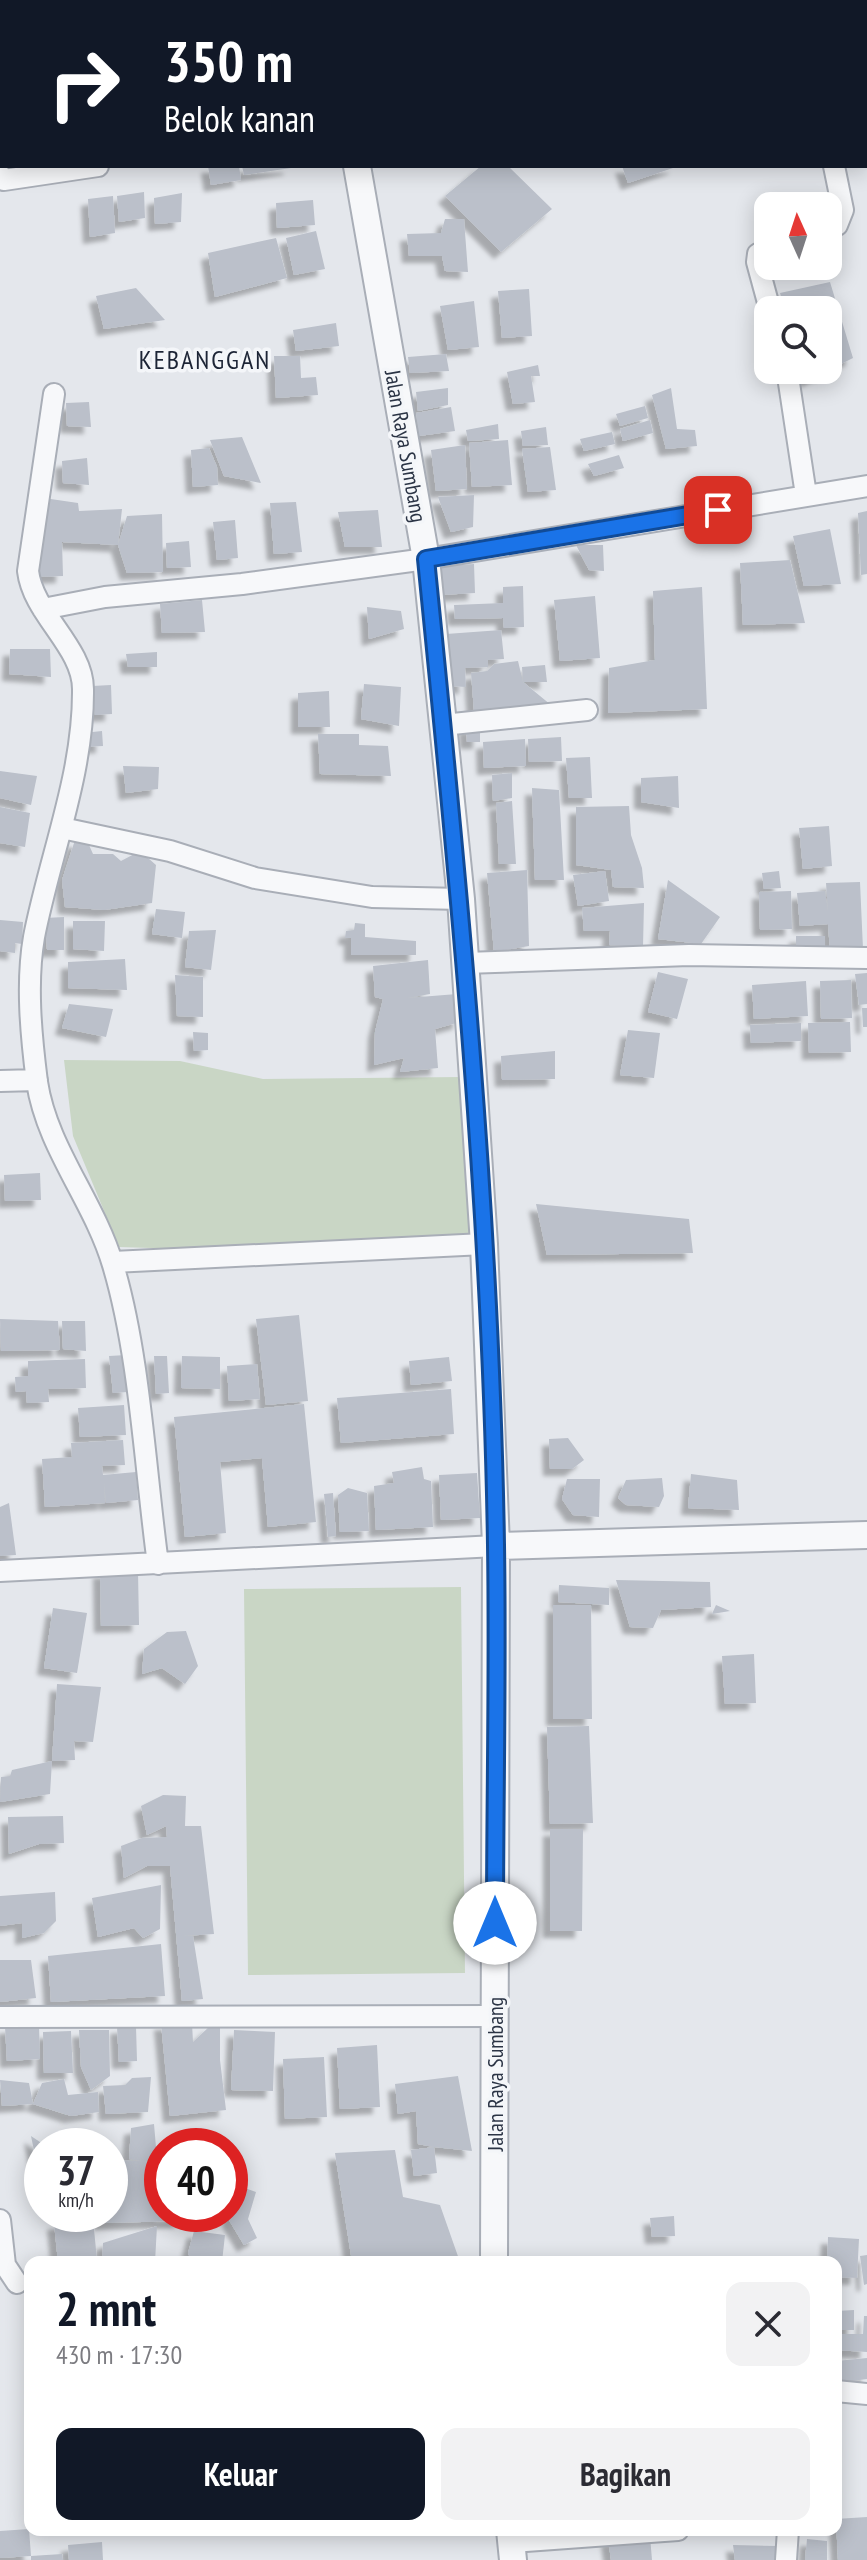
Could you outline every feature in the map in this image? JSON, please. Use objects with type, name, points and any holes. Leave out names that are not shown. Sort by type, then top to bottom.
[{"type":"street","points":[[0,175],[4,180],[85,168]]},
{"type":"street","name":"Jalan Raya Sumbang","points":[[357,168],[426,559],[461,899],[484,1244],[496,1546],[494,2256]]},
{"type":"street","points":[[834,168],[839,192]]},
{"type":"street","points":[[789,384],[806,495]]},
{"type":"street","points":[[54,394],[28,571],[30,592],[83,678],[83,715],[62,828],[34,940],[30,1016],[42,1111],[113,1262],[126,1320],[158,1564]]},
{"type":"street","points":[[43,609],[105,597],[242,584],[426,559],[867,486]]},
{"type":"street","points":[[443,725],[587,710]]},
{"type":"street","points":[[62,828],[170,851],[255,878],[372,897],[461,899]]},
{"type":"street","points":[[465,963],[673,955],[867,958]]},
{"type":"street","points":[[0,1081],[37,1080]]},
{"type":"street","points":[[113,1262],[484,1244]]},
{"type":"street","points":[[0,1571],[496,1546],[867,1535]]},
{"type":"street","points":[[0,2017],[495,2016]]},
{"type":"street","points":[[0,2220],[5,2265],[16,2286]]},
{"type":"street","points":[[842,2392],[867,2394]]},
{"type":"street","points":[[512,2544],[607,2536]]},
{"type":"street","points":[[786,2560],[788,2536]]},
{"type":"green space","points":[[64,1060],[180,1061],[263,1079],[461,1077],[469,1237],[216,1250],[119,1247],[73,1136]]},
{"type":"green space","points":[[461,1587],[465,1973],[248,1975],[244,1589]]},
{"type":"building","points":[[208,168],[239,168],[241,180],[211,185]]},
{"type":"building","points":[[242,168],[291,168],[244,175]]},
{"type":"building","points":[[479,168],[510,168],[552,209],[501,252],[445,196]]},
{"type":"building","points":[[623,168],[673,168],[628,183]]},
{"type":"building","points":[[144,192],[145,218],[119,222],[117,196]]},
{"type":"building","points":[[182,193],[181,222],[155,224],[154,198]]},
{"type":"building","points":[[113,196],[115,233],[90,237],[88,199]]},
{"type":"building","points":[[313,200],[315,225],[277,228],[276,203]]},
{"type":"building","points":[[445,219],[464,219],[468,272],[445,271],[442,256],[409,256],[407,234],[441,233]]},
{"type":"building","points":[[316,231],[325,269],[294,275],[286,238]]},
{"type":"building","points":[[276,238],[287,278],[215,297],[208,253]]},
{"type":"building","points":[[830,282],[834,296],[781,296],[780,293]]},
{"type":"building","points":[[136,288],[165,320],[104,329],[96,296]]},
{"type":"building","points":[[529,289],[532,336],[502,338],[498,291]]},
{"type":"building","points":[[474,301],[479,347],[448,350],[440,306]]},
{"type":"building","points":[[842,322],[853,358],[842,364]]},
{"type":"building","points":[[336,323],[339,346],[296,351],[293,330]]},
{"type":"building","points":[[446,354],[449,371],[410,373],[408,357]]},
{"type":"building","points":[[274,356],[300,356],[301,378],[316,377],[318,395],[276,398]]},
{"type":"building","points":[[538,365],[540,376],[531,376],[535,402],[513,404],[507,372]]},
{"type":"building","points":[[448,388],[448,405],[418,411],[416,392]]},
{"type":"building","points":[[671,388],[677,429],[695,430],[697,446],[666,449],[652,395]]},
{"type":"building","points":[[89,402],[91,427],[67,426],[66,403]]},
{"type":"building","points":[[645,406],[648,418],[620,426],[616,414]]},
{"type":"building","points":[[451,407],[455,431],[419,436],[416,413]]},
{"type":"building","points":[[650,420],[653,433],[623,441],[620,429]]},
{"type":"building","points":[[498,424],[499,439],[468,441],[466,430]]},
{"type":"building","points":[[546,427],[548,445],[523,446],[521,431]]},
{"type":"building","points":[[612,432],[615,444],[584,451],[580,439]]},
{"type":"building","points":[[242,437],[261,483],[224,476],[210,440]]},
{"type":"building","points":[[508,440],[512,485],[472,487],[469,443]]},
{"type":"building","points":[[465,445],[467,489],[436,491],[431,450]]},
{"type":"building","points":[[550,447],[556,490],[528,492],[522,449]]},
{"type":"building","points":[[209,448],[217,467],[218,485],[193,487],[191,450]]},
{"type":"building","points":[[619,455],[624,468],[594,476],[588,464]]},
{"type":"building","points":[[87,458],[89,485],[63,483],[62,461]]},
{"type":"building","points":[[474,495],[473,527],[451,532],[438,497]]},
{"type":"building","points":[[37,497],[78,503],[79,511],[122,509],[118,545],[62,542],[63,576],[38,577]]},
{"type":"building","points":[[296,502],[302,552],[274,554],[270,503]]},
{"type":"building","points":[[378,510],[382,547],[345,547],[338,512]]},
{"type":"building","points":[[867,511],[867,574],[861,575],[858,513]]},
{"type":"building","points":[[162,514],[163,572],[127,573],[118,545],[127,516]]},
{"type":"building","points":[[235,520],[238,558],[217,560],[213,522]]},
{"type":"building","points":[[830,529],[841,584],[804,586],[793,536]]},
{"type":"building","points":[[189,541],[191,567],[167,568],[166,543]]},
{"type":"building","points":[[576,545],[603,545],[604,571],[589,570]]},
{"type":"building","points":[[790,560],[805,623],[743,625],[740,563]]},
{"type":"building","points":[[474,564],[475,593],[440,595],[439,566]]},
{"type":"building","points":[[523,586],[524,627],[504,628],[503,618],[455,619],[454,605],[503,603],[503,587]]},
{"type":"building","points":[[702,587],[707,709],[608,713],[609,668],[655,660],[653,591]]},
{"type":"building","points":[[595,596],[600,658],[560,661],[554,600]]},
{"type":"building","points":[[202,600],[205,632],[162,633],[160,604]]},
{"type":"building","points":[[367,607],[401,611],[404,629],[369,639]]},
{"type":"building","points":[[501,630],[504,659],[488,660],[488,667],[465,668],[466,687],[448,686],[446,634]]},
{"type":"building","points":[[10,649],[50,649],[51,677],[9,674]]},
{"type":"building","points":[[157,652],[157,667],[128,667],[126,654]]},
{"type":"building","points":[[518,661],[523,682],[551,705],[474,711],[471,673],[487,671],[494,664]]},
{"type":"building","points":[[545,665],[547,682],[523,682],[522,667]]},
{"type":"building","points":[[364,684],[401,687],[399,726],[361,719]]},
{"type":"building","points":[[111,685],[112,714],[95,715],[92,686]]},
{"type":"building","points":[[329,691],[330,727],[298,727],[298,693]]},
{"type":"building","points":[[480,725],[480,742],[467,742],[466,726]]},
{"type":"building","points":[[102,731],[103,746],[84,747],[83,733]]},
{"type":"building","points":[[318,734],[359,734],[359,745],[388,746],[391,776],[320,774]]},
{"type":"building","points":[[561,737],[562,761],[529,762],[528,739]]},
{"type":"building","points":[[525,739],[526,766],[484,768],[483,742]]},
{"type":"building","points":[[590,757],[592,798],[569,798],[566,758]]},
{"type":"building","points":[[123,766],[159,767],[158,789],[126,793]]},
{"type":"building","points":[[0,771],[37,776],[31,805],[0,798]]},
{"type":"building","points":[[512,773],[512,798],[493,801],[492,775]]},
{"type":"building","points":[[678,776],[679,808],[641,802],[641,778]]},
{"type":"building","points":[[532,788],[559,790],[564,880],[535,880]]},
{"type":"building","points":[[512,801],[516,864],[499,864],[496,803]]},
{"type":"building","points":[[629,806],[631,835],[642,868],[644,888],[613,887],[611,870],[576,865],[576,807]]},
{"type":"building","points":[[0,807],[30,813],[25,847],[0,843]]},
{"type":"building","points":[[829,826],[832,866],[803,869],[799,828]]},
{"type":"building","points":[[75,840],[89,845],[93,854],[113,854],[121,861],[140,851],[156,865],[152,903],[104,910],[65,907],[62,880]]},
{"type":"building","points":[[527,870],[529,946],[494,952],[487,873]]},
{"type":"building","points":[[605,871],[609,901],[578,906],[573,875]]},
{"type":"building","points":[[779,871],[781,888],[764,889],[762,873]]},
{"type":"building","points":[[668,880],[720,917],[701,944],[658,939]]},
{"type":"building","points":[[860,882],[863,949],[830,951],[828,924],[800,926],[797,893],[825,891],[828,912],[826,883]]},
{"type":"building","points":[[791,891],[792,929],[760,930],[759,892]]},
{"type":"building","points":[[644,903],[643,947],[609,945],[610,931],[584,931],[582,908]]},
{"type":"building","points":[[156,909],[185,912],[182,938],[152,934]]},
{"type":"building","points":[[64,917],[64,950],[47,950],[45,918]]},
{"type":"building","points":[[0,920],[23,922],[22,944],[15,943],[15,953],[0,951]]},
{"type":"building","points":[[73,921],[105,921],[104,951],[73,949]]},
{"type":"building","points":[[355,923],[365,924],[365,937],[416,941],[416,955],[351,955],[351,938],[345,938],[346,931],[354,930]]},
{"type":"building","points":[[216,930],[211,970],[185,967],[189,931]]},
{"type":"building","points":[[796,936],[825,936],[825,952],[796,952]]},
{"type":"building","points":[[125,959],[127,990],[68,988],[68,962]]},
{"type":"building","points":[[428,960],[430,994],[407,998],[457,994],[460,1022],[435,1029],[438,1068],[400,1072],[404,1058],[374,1065],[375,1032],[383,999],[375,997],[373,966]]},
{"type":"building","points":[[658,972],[688,979],[677,1019],[648,1012]]},
{"type":"building","points":[[867,973],[867,1004],[859,1005],[855,974]]},
{"type":"building","points":[[175,975],[203,977],[203,1017],[177,1016]]},
{"type":"building","points":[[851,980],[852,1018],[821,1019],[820,981]]},
{"type":"building","points":[[806,981],[808,1016],[754,1019],[752,985]]},
{"type":"building","points":[[69,1004],[113,1009],[106,1037],[62,1028]]},
{"type":"building","points":[[862,1008],[867,1008],[867,1027],[863,1027]]},
{"type":"building","points":[[850,1022],[851,1052],[809,1053],[808,1023]]},
{"type":"building","points":[[801,1023],[801,1041],[751,1043],[750,1025]]},
{"type":"building","points":[[628,1030],[660,1033],[654,1078],[620,1075]]},
{"type":"building","points":[[193,1032],[208,1033],[208,1050],[194,1051]]},
{"type":"building","points":[[555,1051],[555,1079],[502,1080],[501,1056]]},
{"type":"building","points":[[40,1173],[41,1200],[5,1201],[4,1175]]},
{"type":"building","points":[[536,1204],[689,1219],[693,1253],[547,1255]]},
{"type":"building","points":[[299,1315],[308,1401],[266,1405],[256,1319]]},
{"type":"building","points":[[0,1319],[58,1321],[60,1350],[1,1351]]},
{"type":"building","points":[[62,1321],[85,1321],[86,1351],[63,1349]]},
{"type":"building","points":[[126,1355],[128,1392],[113,1393],[109,1356]]},
{"type":"building","points":[[154,1356],[167,1356],[169,1393],[156,1394]]},
{"type":"building","points":[[182,1356],[220,1357],[220,1389],[181,1388]]},
{"type":"building","points":[[449,1357],[452,1381],[411,1385],[409,1361]]},
{"type":"building","points":[[85,1359],[86,1388],[48,1389],[49,1402],[27,1403],[26,1391],[16,1392],[15,1377],[28,1376],[28,1361]]},
{"type":"building","points":[[257,1364],[260,1399],[229,1401],[227,1366]]},
{"type":"building","points":[[451,1389],[454,1434],[341,1443],[337,1398]]},
{"type":"building","points":[[304,1404],[316,1522],[268,1527],[262,1458],[220,1462],[226,1533],[185,1537],[174,1417]]},
{"type":"building","points":[[124,1405],[126,1435],[80,1437],[78,1408]]},
{"type":"building","points":[[568,1438],[584,1460],[572,1469],[550,1469],[549,1439]]},
{"type":"building","points":[[123,1440],[125,1465],[102,1466],[103,1475],[136,1472],[138,1500],[106,1503],[104,1482],[105,1503],[45,1507],[42,1459],[72,1457],[71,1443]]},
{"type":"building","points":[[422,1467],[424,1479],[431,1481],[433,1527],[376,1530],[374,1486],[394,1483],[392,1472]]},
{"type":"building","points":[[477,1473],[480,1518],[441,1520],[439,1475]]},
{"type":"building","points":[[691,1474],[737,1480],[739,1510],[688,1508]]},
{"type":"building","points":[[662,1478],[664,1496],[659,1507],[626,1505],[618,1498],[626,1480]]},
{"type":"building","points":[[567,1479],[600,1479],[599,1517],[573,1515],[562,1499]]},
{"type":"building","points":[[348,1488],[367,1493],[369,1531],[340,1532],[338,1495]]},
{"type":"building","points":[[333,1493],[336,1536],[328,1537],[324,1494]]},
{"type":"building","points":[[9,1503],[16,1555],[0,1556],[0,1507]]},
{"type":"building","points":[[100,1571],[138,1571],[139,1625],[101,1626]]},
{"type":"building","points":[[616,1580],[710,1582],[711,1607],[661,1610],[653,1628],[630,1627]]},
{"type":"building","points":[[559,1585],[609,1588],[609,1605],[558,1602]]},
{"type":"building","points":[[553,1605],[591,1605],[592,1719],[553,1719]]},
{"type":"building","points":[[716,1605],[730,1611],[712,1614]]},
{"type":"building","points":[[53,1608],[87,1613],[77,1673],[44,1668]]},
{"type":"building","points":[[186,1631],[198,1666],[185,1684],[162,1668],[142,1674],[144,1649],[167,1632]]},
{"type":"building","points":[[754,1654],[756,1703],[725,1704],[722,1656]]},
{"type":"building","points":[[57,1684],[101,1687],[93,1742],[74,1741],[75,1760],[52,1761]]},
{"type":"building","points":[[589,1726],[593,1823],[550,1824],[547,1727]]},
{"type":"building","points":[[52,1761],[50,1794],[0,1802],[1,1777],[10,1776],[12,1770]]},
{"type":"building","points":[[163,1795],[186,1796],[185,1826],[201,1826],[214,1934],[183,1936],[193,1936],[203,1999],[182,2001],[170,1866],[147,1866],[124,1878],[121,1846],[142,1838],[167,1837],[166,1826],[147,1835],[141,1806]]},
{"type":"building","points":[[63,1816],[64,1843],[39,1844],[9,1854],[8,1817]]},
{"type":"building","points":[[550,1829],[583,1829],[582,1931],[550,1931]]},
{"type":"building","points":[[161,1885],[160,1929],[143,1938],[134,1928],[98,1937],[92,1898]]},
{"type":"building","points":[[55,1892],[56,1921],[44,1933],[22,1938],[22,1923],[0,1926],[0,1896]]},
{"type":"building","points":[[161,1944],[165,1996],[51,2002],[48,1956]]},
{"type":"building","points":[[0,1960],[31,1960],[36,1998],[0,2002]]},
{"type":"building","points":[[161,2023],[192,2023],[193,2042],[210,2026],[220,2028],[226,2110],[170,2116]]},
{"type":"building","points":[[39,2025],[40,2059],[7,2061],[5,2027]]},
{"type":"building","points":[[136,2026],[137,2061],[119,2062],[117,2027]]},
{"type":"building","points":[[79,2030],[109,2030],[110,2076],[91,2090],[81,2067]]},
{"type":"building","points":[[234,2030],[275,2032],[273,2091],[231,2090]]},
{"type":"building","points":[[71,2031],[73,2073],[44,2073],[43,2032]]},
{"type":"building","points":[[377,2045],[380,2107],[340,2109],[337,2048]]},
{"type":"building","points":[[324,2057],[327,2117],[285,2119],[283,2059]]},
{"type":"building","points":[[458,2076],[472,2151],[418,2144],[416,2111],[398,2114],[395,2084]]},
{"type":"building","points":[[151,2077],[148,2112],[106,2114],[103,2086],[125,2085],[132,2078]]},
{"type":"building","points":[[64,2079],[68,2095],[98,2092],[99,2112],[71,2116],[33,2104],[42,2083]]},
{"type":"building","points":[[0,2080],[29,2083],[33,2104],[2,2106]]},
{"type":"building","points":[[154,2124],[154,2128],[144,2128],[144,2222],[128,2222],[128,2161],[142,2161],[129,2159],[131,2128]]},
{"type":"building","points":[[434,2147],[437,2173],[414,2176],[411,2150]]},
{"type":"building","points":[[395,2150],[403,2197],[440,2205],[458,2256],[351,2256],[335,2153]]},
{"type":"building","points":[[248,2189],[256,2192],[248,2219]]},
{"type":"building","points":[[674,2216],[675,2236],[652,2237],[650,2218]]},
{"type":"building","points":[[248,2219],[257,2238],[244,2245],[236,2232],[248,2232]]},
{"type":"building","points":[[144,2230],[157,2232],[155,2256],[102,2256],[103,2243]]},
{"type":"building","points":[[55,2232],[94,2232],[97,2256],[57,2256]]},
{"type":"building","points":[[194,2232],[225,2235],[223,2256],[189,2256]]},
{"type":"building","points":[[828,2237],[859,2239],[857,2278],[842,2277],[842,2256],[827,2256]]},
{"type":"building","points":[[867,2255],[867,2284],[864,2285],[860,2256]]},
{"type":"building","points":[[854,2310],[854,2330],[842,2330],[842,2311]]},
{"type":"building","points":[[864,2316],[867,2316],[867,2352],[842,2350],[842,2334],[863,2334]]},
{"type":"building","points":[[867,2358],[867,2379],[842,2382],[842,2360]]},
{"type":"building","points":[[867,2517],[867,2560],[838,2560],[837,2536],[842,2536],[842,2519]]},
{"type":"building","points":[[24,2529],[24,2536],[30,2536],[31,2556],[0,2558],[0,2531]]},
{"type":"building","points":[[650,2536],[652,2560],[611,2560],[608,2538]]},
{"type":"building","points":[[807,2539],[827,2541],[827,2560],[805,2560]]},
{"type":"building","points":[[102,2542],[103,2560],[69,2560],[68,2545]]},
{"type":"building","points":[[733,2545],[779,2546],[777,2560],[735,2560]]},
{"type":"building","points":[[62,2554],[63,2560],[31,2560],[31,2556]]},
{"type":"district","name":"KEBANGGAN","points":[[205,360]]},
{"type":"route","points":[[495,1923],[496,1546],[484,1244],[461,899],[426,559],[718,510]]}]
